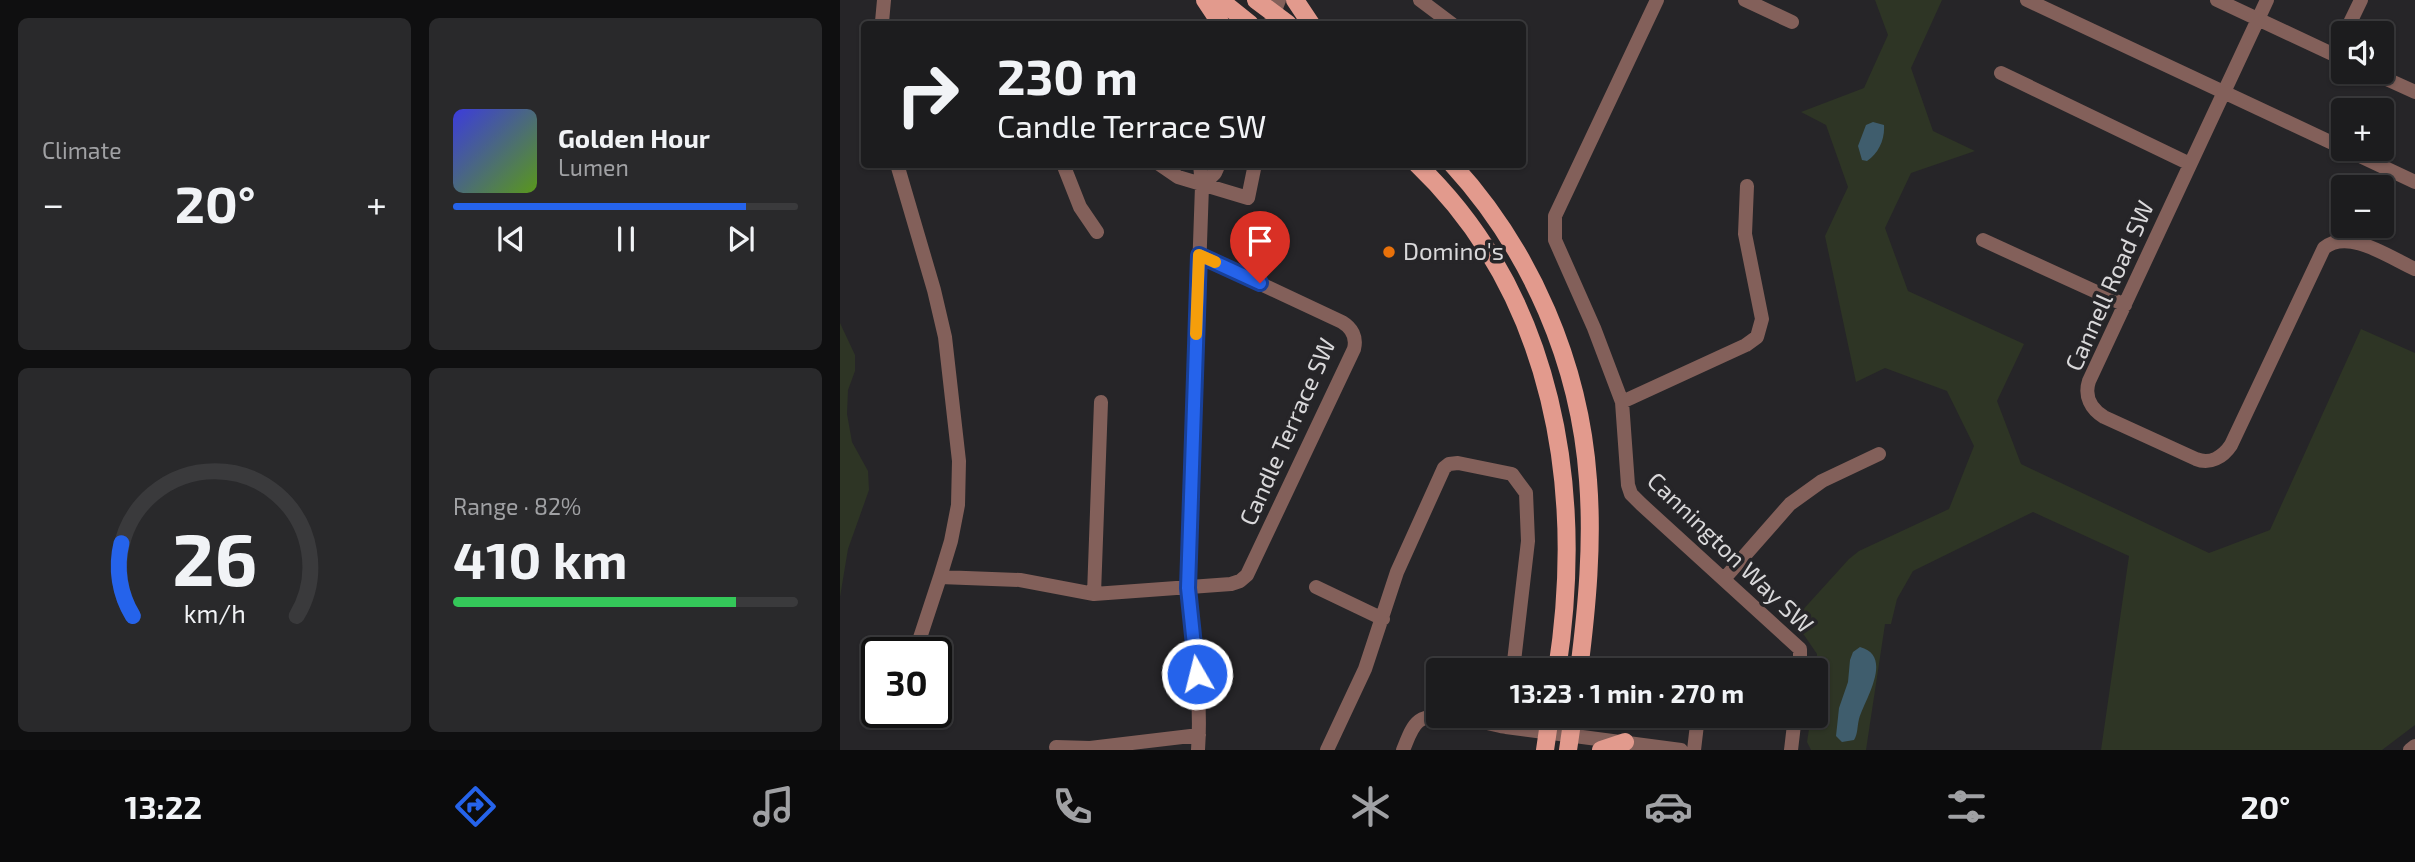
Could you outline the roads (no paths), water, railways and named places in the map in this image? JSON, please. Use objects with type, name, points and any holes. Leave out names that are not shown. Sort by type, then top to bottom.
[{"type":"main road","points":[[1205,0],[1219,21]]},
{"type":"main road","points":[[1220,0],[1244,21]]},
{"type":"main road","points":[[1255,0],[1278,16]]},
{"type":"main road","points":[[1295,0],[1309,21]]},
{"type":"main road","points":[[1421,168],[1460,213],[1490,254],[1531,338],[1551,405],[1558,430],[1565,478],[1568,530],[1567,582],[1558,658]]},
{"type":"main road","points":[[1455,168],[1495,217],[1522,260],[1562,348],[1575,395],[1588,480],[1588,593],[1580,658]]},
{"type":"main road","points":[[1545,750],[1548,728]]},
{"type":"main road","points":[[1601,750],[1625,742]]},
{"type":"street","points":[[884,0],[886,21]]},
{"type":"street","points":[[1248,21],[1255,0]]},
{"type":"street","points":[[1420,0],[1448,21]]},
{"type":"street","name":"Cannington Way SW","points":[[1657,0],[1555,215],[1555,240],[1594,328],[1622,402],[1628,485],[1631,494],[1800,649],[1800,658]]},
{"type":"street","points":[[1745,0],[1792,22]]},
{"type":"street","points":[[2027,0],[2331,142]]},
{"type":"street","points":[[2217,0],[2331,53]]},
{"type":"street","name":"Cannell Road SW","points":[[2267,0],[2087,387],[2089,401],[2104,417],[2196,459],[2214,460],[2226,453],[2231,445],[2324,248],[2331,243],[2349,240],[2415,269]]},
{"type":"street","points":[[2351,21],[2361,0]]},
{"type":"street","points":[[2001,73],[2190,164]]},
{"type":"street","points":[[2394,82],[2415,92]]},
{"type":"street","points":[[2372,161],[2415,181]]},
{"type":"street","points":[[898,168],[945,337],[959,461],[958,505],[951,541],[920,637]]},
{"type":"street","points":[[1065,168],[1080,207],[1097,232]]},
{"type":"street","points":[[1165,168],[1178,177],[1202,186],[1248,198],[1254,168]]},
{"type":"street","points":[[1055,747],[1199,743],[1200,694],[1191,634],[1188,588],[1202,186],[1200,168]]},
{"type":"street","points":[[1202,186],[1217,168]]},
{"type":"street","points":[[1622,402],[1746,345],[1757,337],[1762,319],[1745,234],[1747,186]]},
{"type":"street","points":[[1983,240],[2125,305]]},
{"type":"street","name":"Candle Terrace SW","points":[[1188,588],[1231,584],[1240,580],[1250,570],[1355,344],[1351,329],[1342,322],[1199,255]]},
{"type":"street","points":[[1094,594],[1101,402]]},
{"type":"street","points":[[1724,579],[1790,504],[1822,481],[1879,454]]},
{"type":"street","points":[[1327,750],[1365,669],[1397,572],[1444,468],[1449,464],[1458,463],[1512,474],[1526,493],[1528,541],[1514,658]]},
{"type":"street","points":[[940,577],[1020,580],[1094,594],[1188,588]]},
{"type":"street","points":[[1316,587],[1383,619]]},
{"type":"street","points":[[1403,750],[1416,723],[1426,717]]},
{"type":"street","points":[[1553,728],[1569,742],[1625,742],[1680,750]]},
{"type":"street","points":[[1693,750],[1697,728]]},
{"type":"street","points":[[1791,750],[1794,728]]},
{"type":"street","points":[[2410,750],[2415,746]]},
{"type":"water","points":[[1873,122],[1884,125],[1882,140],[1871,158],[1862,160],[1858,146],[1866,125]]},
{"type":"water","points":[[1860,647],[1870,652],[1875,659],[1875,679],[1859,719],[1854,740],[1842,742],[1836,736],[1839,708],[1848,682],[1850,660],[1853,652]]},
{"type":"place","name":"Domino's","points":[[1389,252]]}]
